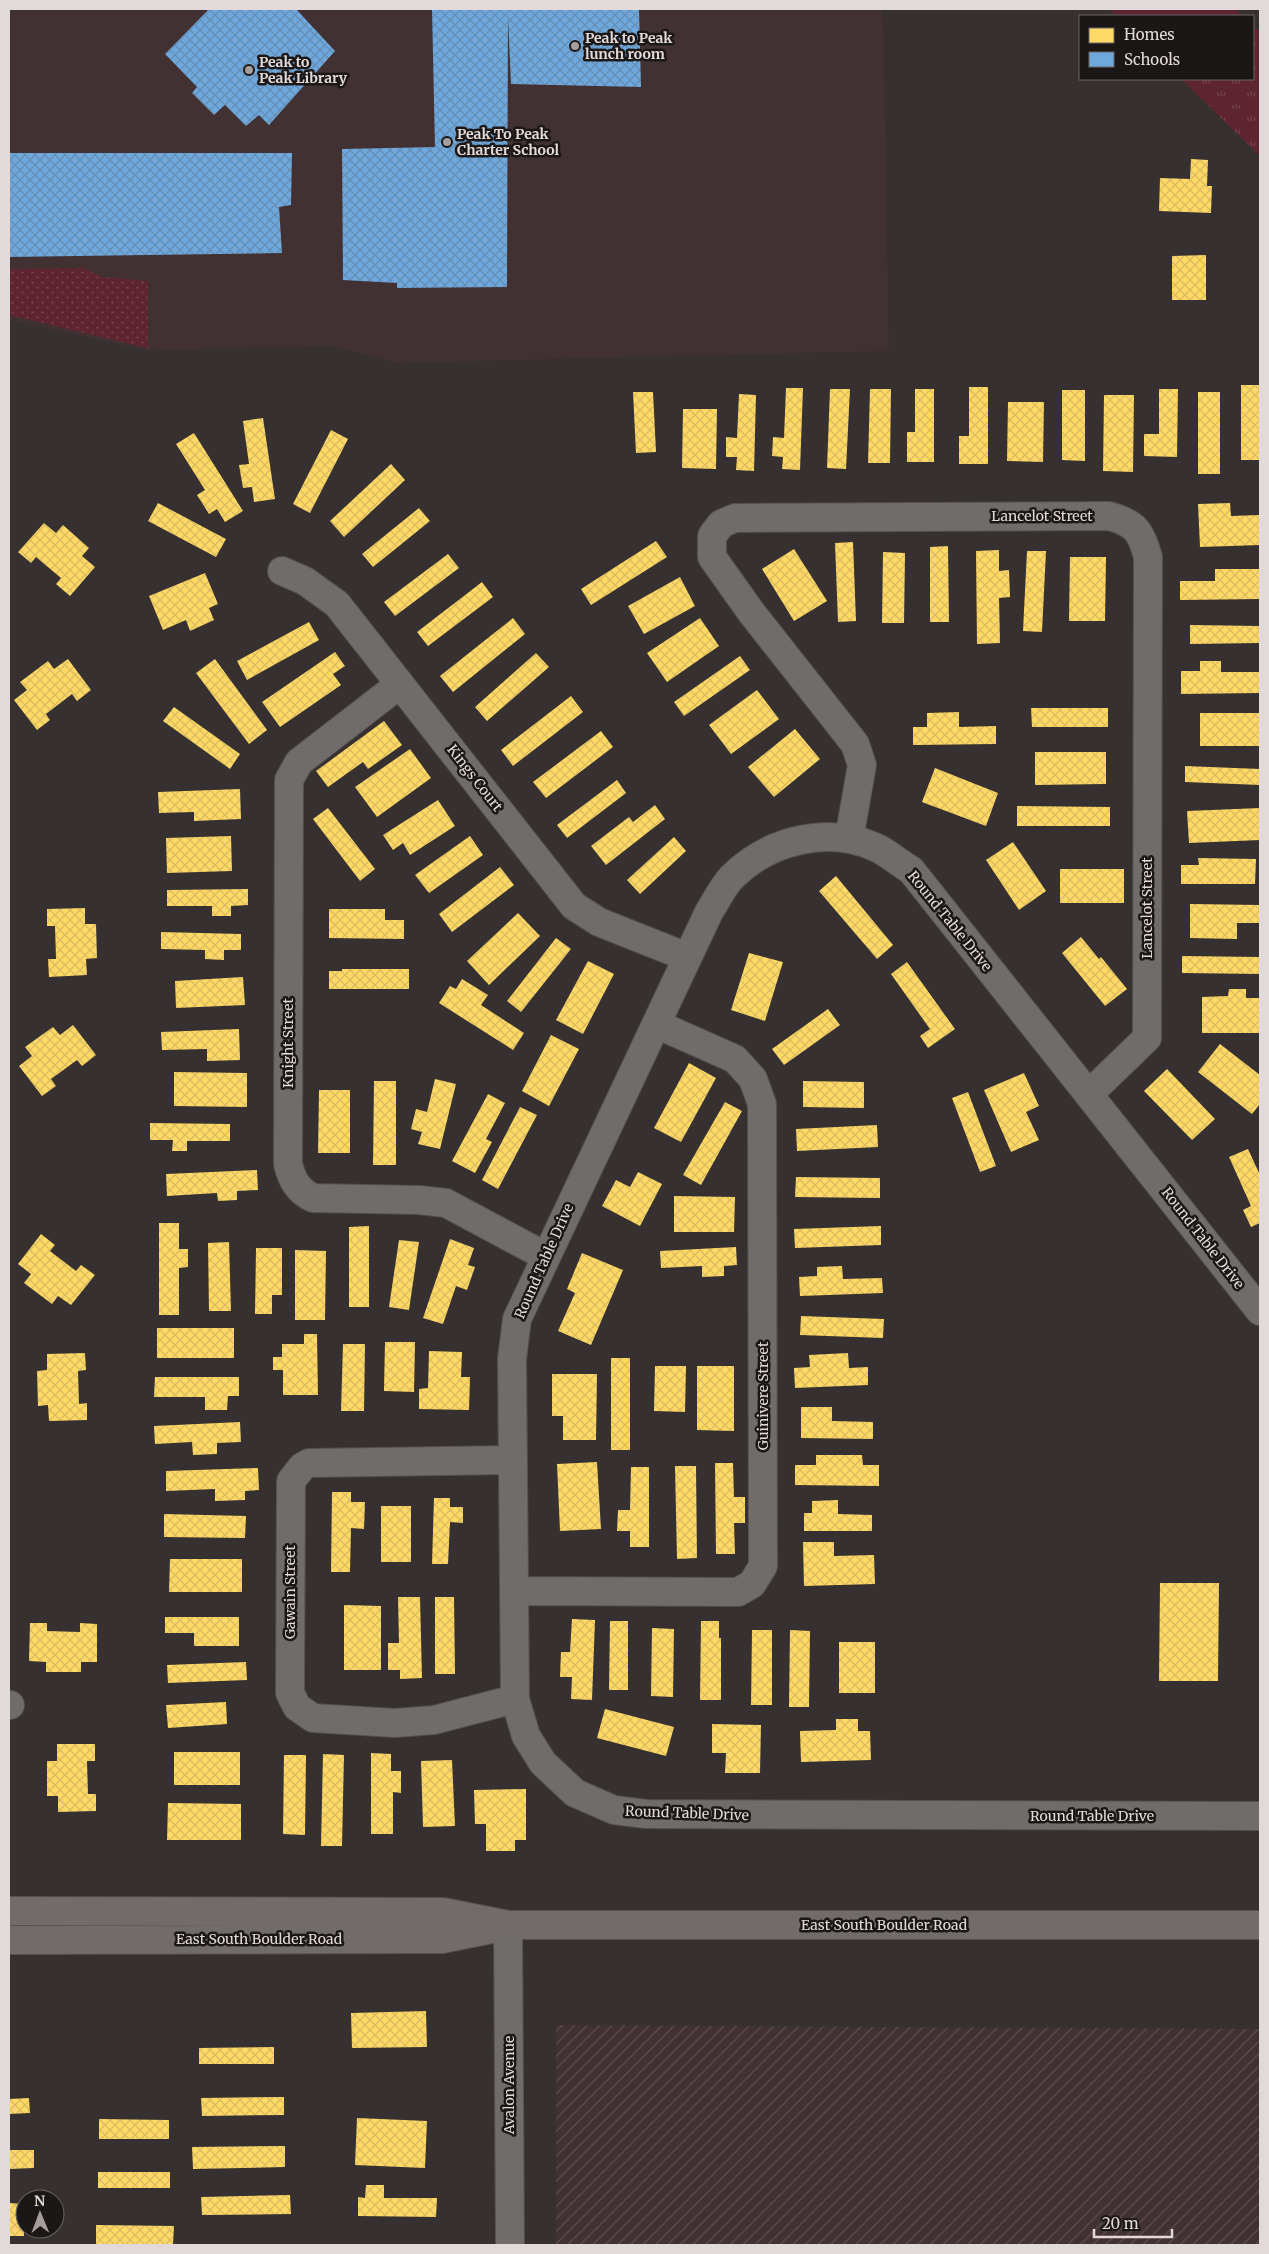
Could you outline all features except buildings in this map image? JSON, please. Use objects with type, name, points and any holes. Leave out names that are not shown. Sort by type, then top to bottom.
[{"type":"main road","name":"East South Boulder Road","points":[[9,1911],[443,1912],[508,1925],[1260,1925]]},
{"type":"main road","name":"East South Boulder Road","points":[[9,1940],[442,1939],[508,1925]]},
{"type":"street","name":"Lancelot Street","points":[[849,839],[862,765],[855,744],[751,612],[712,557],[712,536],[721,524],[735,518],[1109,516],[1126,520],[1142,536],[1148,557],[1147,1038],[1089,1094]]},
{"type":"street","name":"Kings Court","points":[[282,571],[305,581],[337,604],[574,906],[599,922],[687,957]]},
{"type":"street","name":"Knight Street","points":[[400,684],[299,762],[288,780],[288,1164],[292,1180],[306,1194],[313,1198],[419,1200],[446,1203],[545,1256]]},
{"type":"street","name":"Round Table Drive","points":[[1260,1311],[911,870],[876,847],[849,839],[814,837],[765,852],[732,877],[709,912],[545,1256],[517,1319],[512,1359],[515,1699],[526,1736],[543,1764],[575,1793],[614,1810],[646,1814],[1260,1816]]},
{"type":"street","name":"Guinivere Street","points":[[514,1591],[738,1592],[752,1584],[763,1566],[762,1104],[752,1079],[734,1059],[656,1024]]},
{"type":"street","name":"Gawain Street","points":[[513,1460],[309,1463],[302,1467],[291,1481],[290,1693],[297,1707],[312,1718],[395,1723],[434,1720],[515,1699]]},
{"type":"street","name":"Avalon Avenue","points":[[508,1925],[510,2245]]},
{"type":"shaded area","name":"Peak To Peak Charter School","points":[[9,9],[883,9],[889,351],[396,363],[331,346],[150,351],[9,320]]},
{"type":"shaded area","points":[[556,2025],[1260,2029],[1260,2245],[556,2245]]},
{"type":"green space","points":[[1109,9],[1235,9],[1242,15],[1116,15]]},
{"type":"green space","points":[[1254,26],[1260,32],[1260,156],[1182,80],[1254,80]]},
{"type":"green space","points":[[83,268],[102,277],[148,281],[148,348],[9,315],[9,269]]},
{"type":"place","name":"Peak to Peak lunch room","points":[[575,46]]},
{"type":"place","name":"Peak to Peak Library","points":[[249,70]]},
{"type":"place","name":"Peak To Peak Charter School","points":[[447,142]]}]
